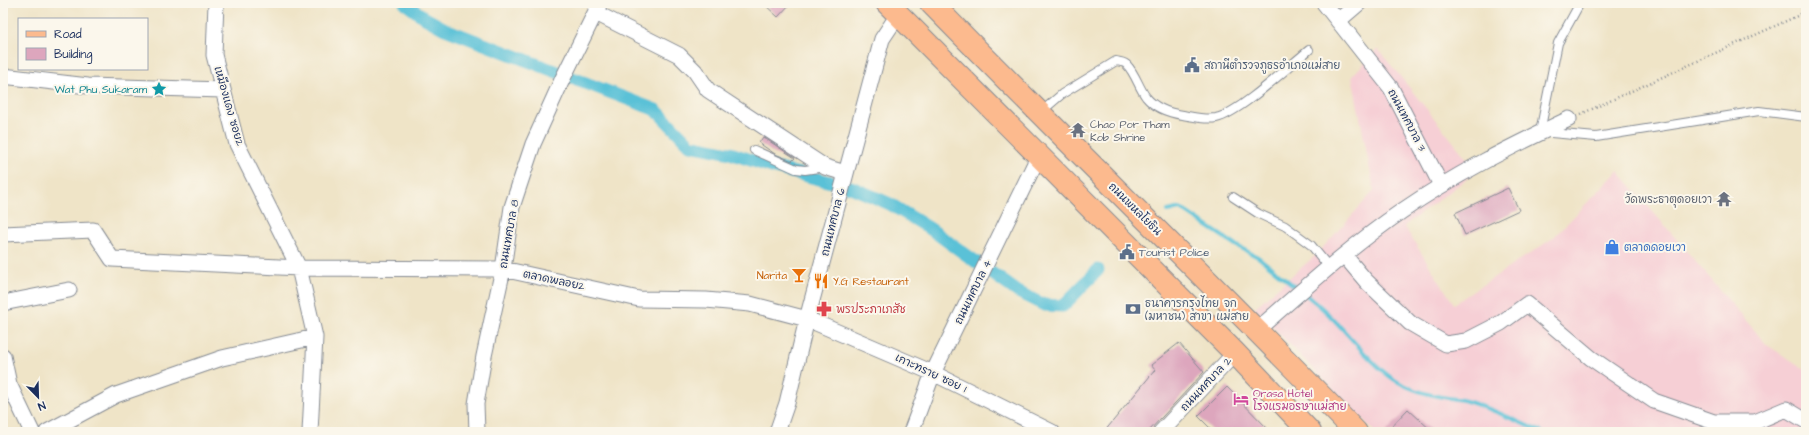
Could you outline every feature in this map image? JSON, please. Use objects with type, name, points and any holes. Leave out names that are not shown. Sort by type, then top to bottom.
[{"type":"main road","name":"ถนนพหลโยธิน","points":[[931,3],[1039,114],[1257,330],[1356,432]]},
{"type":"main road","points":[[892,9],[1017,132],[1235,353],[1310,432]]},
{"type":"main road","points":[[1017,132],[1039,114]]},
{"type":"street","name":"เหมืองแดง ซอย2","points":[[216,3],[214,55],[238,144],[299,268],[315,337],[310,432]]},
{"type":"street","name":"ถนนเทศบาล 3","points":[[1324,3],[1391,88],[1441,185]]},
{"type":"street","points":[[1338,21],[1359,3]]},
{"type":"street","points":[[598,8],[679,56],[695,72],[708,90],[825,167],[845,173]]},
{"type":"street","name":"ถนนเทศบาล 8","points":[[478,432],[477,397],[484,356],[503,269],[512,207],[533,144],[562,80],[598,8]]},
{"type":"street","name":"ถนนเทศบาล 6","points":[[777,432],[787,403],[807,319],[840,198],[845,173],[882,39],[892,9]]},
{"type":"street","points":[[3,76],[88,86],[223,90]]},
{"type":"street","points":[[1257,330],[1344,255],[1401,211],[1441,185],[1540,132],[1569,119]]},
{"type":"street","name":"ถนนเทศบาล 4","points":[[911,432],[933,373],[1039,155]]},
{"type":"street","name":"ตลาดพลอย2","points":[[3,234],[93,230],[112,259],[299,268],[503,269],[639,299],[706,300],[750,304],[807,319]]},
{"type":"street","points":[[1344,255],[1366,281],[1410,323],[1446,344],[1466,341],[1501,323],[1527,304],[1591,358],[1654,401],[1714,422],[1755,422],[1786,409],[1806,421]]},
{"type":"street","points":[[3,303],[69,290]]},
{"type":"street","name":"เกาะทราย ซอย 1","points":[[807,319],[933,373],[1052,432]]},
{"type":"street","points":[[47,432],[116,395],[131,389],[222,358],[315,337]]},
{"type":"street","name":"ถนนเทศบาล 2","points":[[1161,432],[1235,353]]},
{"type":"street","points":[[3,356],[9,384],[32,432]]},
{"type":"lane","points":[[1580,3],[1558,43],[1540,132],[1596,137],[1759,111],[1806,117]]},
{"type":"lane","points":[[1039,114],[1062,94],[1116,61],[1128,65],[1137,84],[1154,106],[1169,113],[1196,118],[1215,118],[1224,116],[1238,107],[1309,50]]},
{"type":"lane","points":[[754,150],[796,169],[805,170],[825,167]]},
{"type":"lane","points":[[1233,197],[1259,214],[1285,226],[1311,245],[1330,267]]},
{"type":"path","points":[[1569,119],[1806,12]]},
{"type":"shaded area","name":"ตลาดดอยเวา","points":[[1378,49],[1477,171],[1404,226],[1454,304],[1553,238],[1618,171],[1767,345],[1806,370],[1806,432],[1375,432],[1254,308],[1316,255],[1374,191],[1352,76]]},
{"type":"building","points":[[763,3],[791,3],[778,17]]},
{"type":"building","points":[[763,137],[795,158],[792,161],[775,154],[759,143]]},
{"type":"building","points":[[1508,188],[1519,210],[1465,235],[1455,213]]},
{"type":"building","points":[[1179,343],[1204,372],[1148,432],[1104,432],[1155,370],[1151,365]]},
{"type":"building","points":[[1227,387],[1271,432],[1214,432],[1198,416]]},
{"type":"building","points":[[1408,409],[1433,432],[1386,432]]},
{"type":"waterway","points":[[405,3],[425,18],[445,29],[656,110],[690,145],[730,153],[775,168],[851,187],[890,204],[929,228],[1018,292],[1044,305],[1063,306],[1098,270]]},
{"type":"waterway","points":[[1168,211],[1180,208],[1237,246],[1258,257],[1298,289]]},
{"type":"waterway","points":[[1303,293],[1326,312],[1377,366],[1395,380],[1425,393],[1476,404],[1542,432]]},
{"type":"place","name":"สถานีตำรวจภูธรอำเภอแม่สาย","points":[[1192,65]]},
{"type":"place","name":"Wat Phu Sukaram","points":[[159,89]]},
{"type":"place","name":"Chao Por Tham Kob Shrine","points":[[1078,130]]},
{"type":"place","name":"วัดพระธาตุดอยเวา","points":[[1724,199]]},
{"type":"place","name":"ตลาดดอยเวา","points":[[1612,247]]},
{"type":"place","name":"Tourist Police","points":[[1127,252]]},
{"type":"place","name":"Narita","points":[[799,275]]},
{"type":"place","name":"Y.G Restaurant","points":[[821,281]]},
{"type":"place","name":"พรประภาเภสัช","points":[[824,309]]},
{"type":"place","name":"ธนาคารกรุงไทย จก (มหาชน) สาขา แม่สาย","points":[[1133,309]]},
{"type":"place","name":"Orasa Hotel โรงแรมอรษาแม่สาย","points":[[1241,399]]}]
